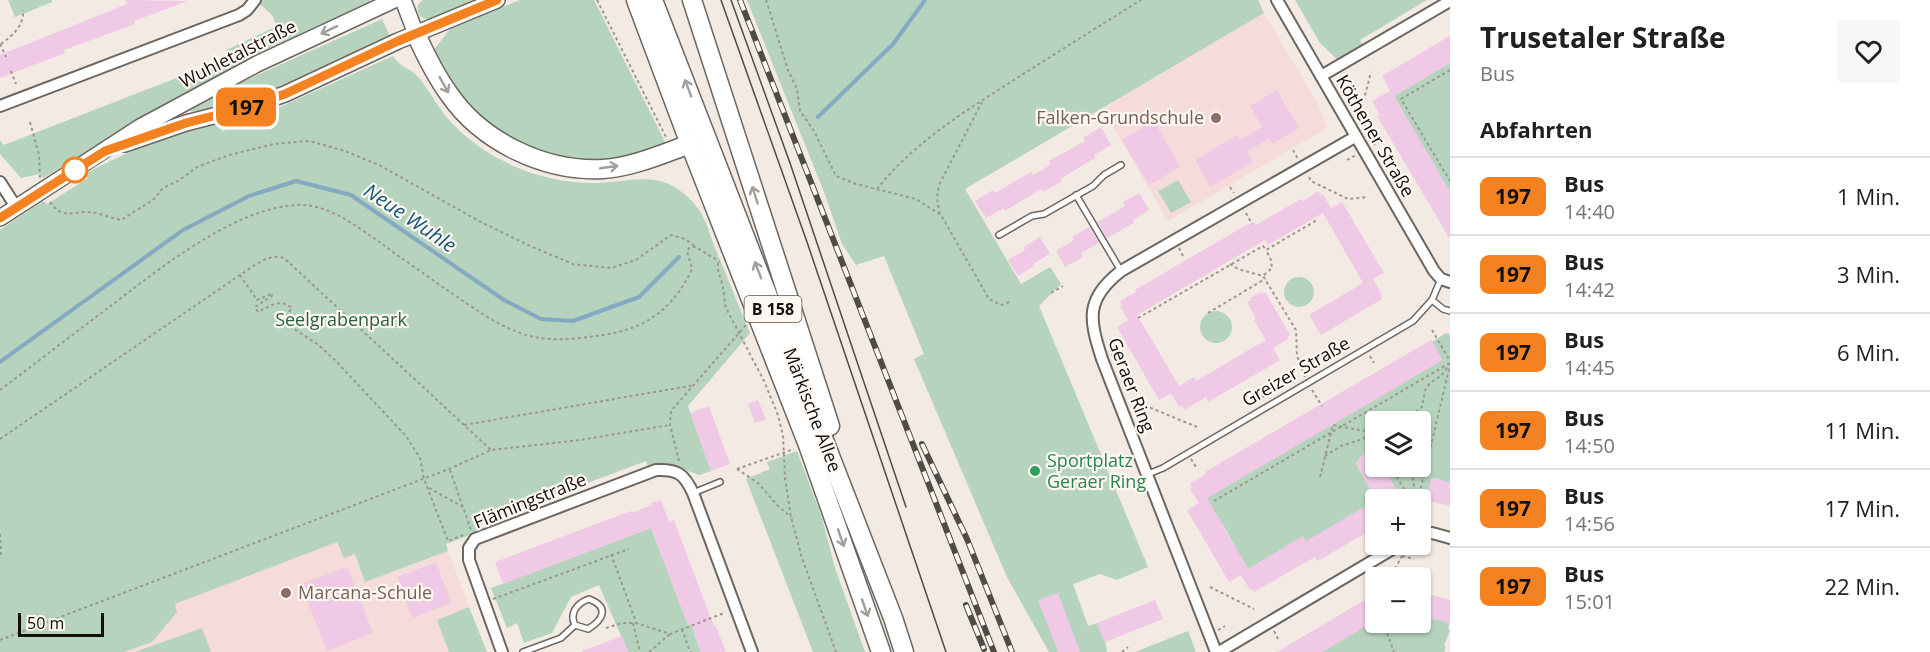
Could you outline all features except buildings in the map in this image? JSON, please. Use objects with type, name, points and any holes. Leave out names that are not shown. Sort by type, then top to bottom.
[{"type":"main road","name":"Wuhletalstraße","points":[[0,218],[140,127],[257,64],[394,0]]},
{"type":"main road","points":[[403,0],[416,34],[449,94],[470,118],[496,139],[521,153],[549,163],[604,169],[634,163],[683,147]]},
{"type":"main road","name":"Wuhletalstraße","points":[[105,151],[186,123],[248,107],[285,94],[497,0]]},
{"type":"main road","name":"Märkische Allee","points":[[636,0],[683,147],[808,445],[881,652]]},
{"type":"main road","name":"Märkische Allee","points":[[654,0],[893,618],[904,652]]},
{"type":"main road","points":[[692,0],[893,618]]},
{"type":"street","name":"Wuhletalstraße","points":[[0,106],[239,15],[247,10],[255,0]]},
{"type":"street","name":"Köthener Straße","points":[[1278,0],[1434,271],[1446,281]]},
{"type":"street","points":[[1321,76],[1450,1]]},
{"type":"street","name":"Geraer Ring","points":[[1355,137],[1121,271],[1109,280],[1100,293],[1094,304],[1091,322],[1103,362],[1218,652],[1382,555]]},
{"type":"street","points":[[0,182],[16,207]]},
{"type":"street","name":"Flämingstraße","points":[[502,652],[469,560],[469,548],[475,539],[656,470],[677,472]]},
{"type":"street","points":[[677,472],[686,478],[693,493],[752,652]]},
{"type":"street","points":[[1431,533],[1450,538]]},
{"type":"lane","points":[[999,235],[1032,216],[1044,214],[1093,186],[1104,175],[1121,165]]},
{"type":"lane","points":[[1076,195],[1121,271]]},
{"type":"lane","name":"Greizer Straße","points":[[1148,474],[1163,468],[1413,321],[1446,281]]},
{"type":"lane","points":[[1432,300],[1443,309],[1450,311]]},
{"type":"lane","points":[[693,493],[720,482]]},
{"type":"lane","points":[[589,599],[597,602],[602,609],[602,618],[598,623],[588,629],[575,626],[572,616],[575,608],[581,602],[589,599]]},
{"type":"lane","points":[[523,652],[561,638],[575,626]]},
{"type":"path","points":[[597,0],[669,142],[683,147]]},
{"type":"path","points":[[766,0],[788,70],[797,89],[800,111],[814,131],[836,176],[856,184],[916,199],[940,214]]},
{"type":"path","points":[[878,189],[887,177],[932,135],[984,99],[1141,0]]},
{"type":"path","points":[[6,57],[0,44],[16,32],[23,18],[23,10]]},
{"type":"path","points":[[1450,70],[1401,99],[1450,181]]},
{"type":"path","points":[[11,71],[16,84]]},
{"type":"path","points":[[1362,107],[1371,72]]},
{"type":"path","points":[[984,99],[940,183],[937,203],[940,214],[989,299],[1001,305],[1012,300]]},
{"type":"path","points":[[30,122],[39,155],[40,179]]},
{"type":"path","points":[[50,201],[55,209],[68,215],[90,212],[121,220],[153,200],[163,188],[178,181],[197,167],[229,155],[274,144],[310,141],[345,151],[379,165],[479,221],[573,264],[611,268],[636,260],[671,235],[685,239],[727,267]]},
{"type":"path","points":[[1311,181],[1348,199],[1368,197]]},
{"type":"path","points":[[0,390],[161,268],[244,218],[273,208],[299,204],[321,209],[353,223],[475,309],[513,330],[539,338],[587,338],[620,333],[647,323],[664,309],[684,287],[692,268],[687,251],[690,247],[696,247]]},
{"type":"path","points":[[1266,250],[1317,220]]},
{"type":"path","points":[[1138,318],[1263,244],[1272,260],[1272,268],[1264,277],[1208,313]]},
{"type":"path","points":[[0,439],[240,275],[276,255],[284,258],[491,450]]},
{"type":"path","points":[[718,261],[717,269],[723,286],[726,308],[764,381],[778,415],[783,436],[785,478],[791,517],[805,568],[836,652]]},
{"type":"path","points":[[1230,264],[1238,269],[1264,277],[1296,330],[1296,347],[1300,366]]},
{"type":"path","points":[[240,275],[257,300],[273,295],[255,307],[258,312],[276,303],[287,304],[292,308],[282,321],[332,357],[391,418],[420,458],[427,487],[448,541],[472,532],[449,469]]},
{"type":"path","points":[[1051,293],[1063,286]]},
{"type":"path","points":[[677,472],[680,463],[670,425],[671,411],[749,322]]},
{"type":"path","points":[[1431,330],[1450,363],[1431,447]]},
{"type":"path","points":[[1417,411],[1422,407],[1425,390],[1430,383],[1441,376],[1450,363]]},
{"type":"path","points":[[1214,501],[1450,363]]},
{"type":"path","points":[[1308,383],[1322,406]]},
{"type":"path","points":[[464,425],[695,385]]},
{"type":"path","points":[[1139,403],[1197,427]]},
{"type":"path","points":[[1320,477],[1333,424],[1365,431]]},
{"type":"path","points":[[0,640],[449,469],[491,450],[580,440],[670,425]]},
{"type":"path","points":[[1324,456],[1341,446],[1365,437]]},
{"type":"path","points":[[791,517],[758,483],[737,470],[798,447]]},
{"type":"path","points":[[427,487],[463,507]]},
{"type":"path","points":[[0,534],[2,554],[0,556]]},
{"type":"path","points":[[493,599],[628,549]]},
{"type":"path","points":[[611,554],[635,623],[640,652]]},
{"type":"path","points":[[1396,567],[1402,556],[1414,559]]},
{"type":"path","points":[[1210,587],[1254,609]]},
{"type":"path","points":[[649,652],[670,634],[724,613]]},
{"type":"path","points":[[606,628],[622,623],[635,623],[670,634]]},
{"type":"path","points":[[682,629],[690,652]]},
{"type":"path","points":[[1387,633],[1394,652]]},
{"type":"path","points":[[1122,652],[1128,647]]},
{"type":"shaded area","name":"Falken-Grundschule","points":[[1264,13],[1319,106],[1327,128],[1168,221],[1103,109]]},
{"type":"shaded area","name":"Marcana-Schule","points":[[338,541],[355,554],[365,582],[448,551],[469,607],[437,620],[449,652],[124,652],[152,642],[175,604]]},
{"type":"green space","points":[[8,0],[52,0],[52,2],[15,17]]},
{"type":"green space","points":[[260,0],[370,0],[371,3],[177,100],[43,178],[40,174],[21,178],[0,154],[0,140],[4,145],[228,58],[226,50],[277,26],[272,15],[259,3]]},
{"type":"green space","points":[[423,0],[478,0],[429,20],[421,17],[418,12],[418,6]]},
{"type":"green space","points":[[520,0],[594,0],[666,144],[647,153],[597,162],[573,160],[522,146],[486,124],[453,89],[433,51],[450,29],[456,25]]},
{"type":"green space","points":[[747,0],[1258,0],[1264,13],[965,189],[1021,284],[1050,267],[1061,284],[1039,306],[1148,567],[1117,580],[1100,574],[1073,584],[1088,626],[1097,623],[1107,652],[1049,652],[1007,577],[914,359],[924,354],[884,256],[856,265],[842,244],[824,192]]},
{"type":"green space","points":[[1295,0],[1427,0],[1360,40],[1363,46],[1338,60],[1320,43]]},
{"type":"green space","points":[[382,19],[391,38],[281,87],[197,112],[191,111],[190,107],[204,99]]},
{"type":"green space","name":"Seelgrabenpark","points":[[393,56],[399,64],[417,75],[445,115],[463,134],[497,158],[535,174],[576,182],[657,180],[676,188],[697,207],[702,214],[750,333],[688,406],[711,471],[699,475],[669,464],[648,467],[646,461],[481,523],[483,530],[446,544],[448,551],[365,582],[355,554],[344,558],[337,542],[175,604],[177,612],[152,642],[124,652],[0,652],[0,230],[43,201],[47,204],[88,178],[85,174],[120,156],[172,135],[227,118],[216,124],[223,131],[266,110],[280,107]]},
{"type":"green space","points":[[1450,63],[1450,192],[1394,96]]},
{"type":"green space","points":[[1178,180],[1191,202],[1171,213],[1158,191]]},
{"type":"green space","points":[[1299,277],[1310,281],[1314,292],[1310,303],[1299,307],[1288,303],[1284,292],[1288,281]]},
{"type":"green space","points":[[1216,311],[1227,316],[1232,327],[1227,338],[1216,343],[1205,338],[1200,327],[1205,316]]},
{"type":"green space","points":[[1446,333],[1450,335],[1450,482],[1438,482],[1439,479],[1432,478],[1429,489],[1396,489],[1389,477],[1431,477],[1431,411],[1365,411],[1365,454],[1356,463],[1370,489],[1365,489],[1365,509],[1307,543],[1303,537],[1258,563],[1259,565],[1247,572],[1247,567],[1241,556],[1239,557],[1229,534],[1205,499],[1442,360],[1432,342]]},
{"type":"green space","points":[[797,451],[822,518],[835,568],[865,652],[813,652],[746,479],[770,469],[767,462]]},
{"type":"green space","points":[[651,528],[688,625],[710,617],[714,627],[694,634],[701,652],[628,652],[599,585],[571,597],[552,633],[524,643],[517,623],[507,628],[491,588]]},
{"type":"green space","points":[[1364,602],[1365,633],[1431,633],[1431,619],[1450,622],[1444,652],[1322,652]]},
{"type":"green space","points":[[469,607],[487,652],[449,652],[437,620]]},
{"type":"green space","points":[[202,628],[211,652],[135,652]]},
{"type":"green space","points":[[1188,631],[1196,652],[1135,652]]},
{"type":"waterway","name":"Neue Wuhle","points":[[818,117],[893,44],[925,0]]},
{"type":"waterway","name":"Neue Wuhle","points":[[0,362],[183,230],[249,196],[296,181],[351,195],[504,300],[541,319],[573,321],[639,297],[679,257]]},
{"type":"tram line","points":[[721,0],[807,242],[946,652]]},
{"type":"tram line","points":[[731,0],[790,163],[906,507]]},
{"type":"railway","points":[[740,0],[994,652]]},
{"type":"railway","points":[[922,444],[967,539],[1012,652]]},
{"type":"railway","points":[[966,605],[984,649]]},
{"type":"bus line","name":"197","points":[[0,218],[105,151],[186,123],[248,107],[285,94],[398,41],[497,0]]},
{"type":"place","name":"Falken-Grundschule","points":[[1216,118]]},
{"type":"place","name":"Sportplatz Geraer Ring","points":[[1035,471]]},
{"type":"place","name":"Marcana-Schule","points":[[286,593]]}]
